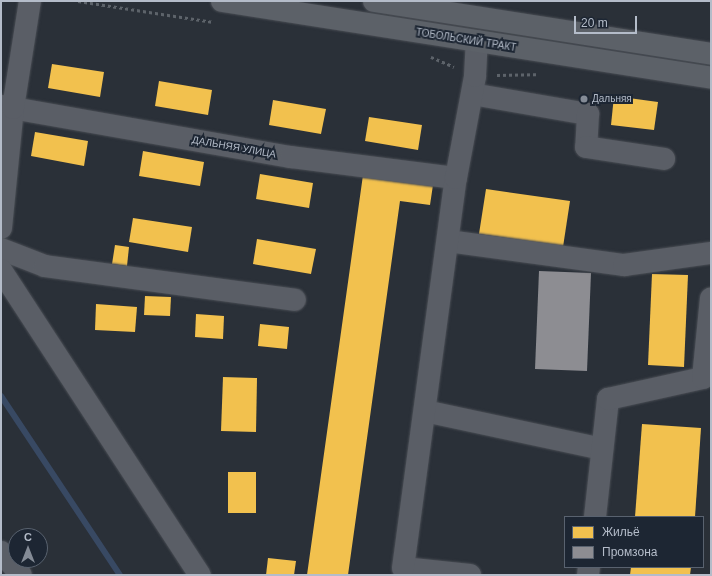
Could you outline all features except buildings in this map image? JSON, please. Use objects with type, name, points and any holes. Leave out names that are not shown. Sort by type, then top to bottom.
[{"type":"main road","name":"ТОБОЛЬСКИЙ ТРАКТ","points":[[222,1],[711,78]]},
{"type":"main road","points":[[374,1],[711,54]]},
{"type":"main road","points":[[476,41],[480,18]]},
{"type":"street","points":[[1,228],[7,107],[30,1]]},
{"type":"street","points":[[470,575],[403,568],[456,178],[472,94],[476,41]]},
{"type":"street","points":[[472,94],[588,114],[586,147],[664,159]]},
{"type":"street","name":"ДАЛЬНЯЯ УЛИЦА","points":[[7,107],[291,158],[456,178]]},
{"type":"street","points":[[448,241],[624,265],[711,253]]},
{"type":"street","points":[[1,249],[45,266],[295,300]]},
{"type":"street","points":[[1,270],[200,575]]},
{"type":"street","points":[[595,516],[608,399],[703,378],[711,298]]},
{"type":"street","points":[[425,411],[602,449]]},
{"type":"street","points":[[1,552],[21,575]]},
{"type":"waterway","points":[[1,396],[120,575]]},
{"type":"place","name":"Дальняя","points":[[584,99]]}]
